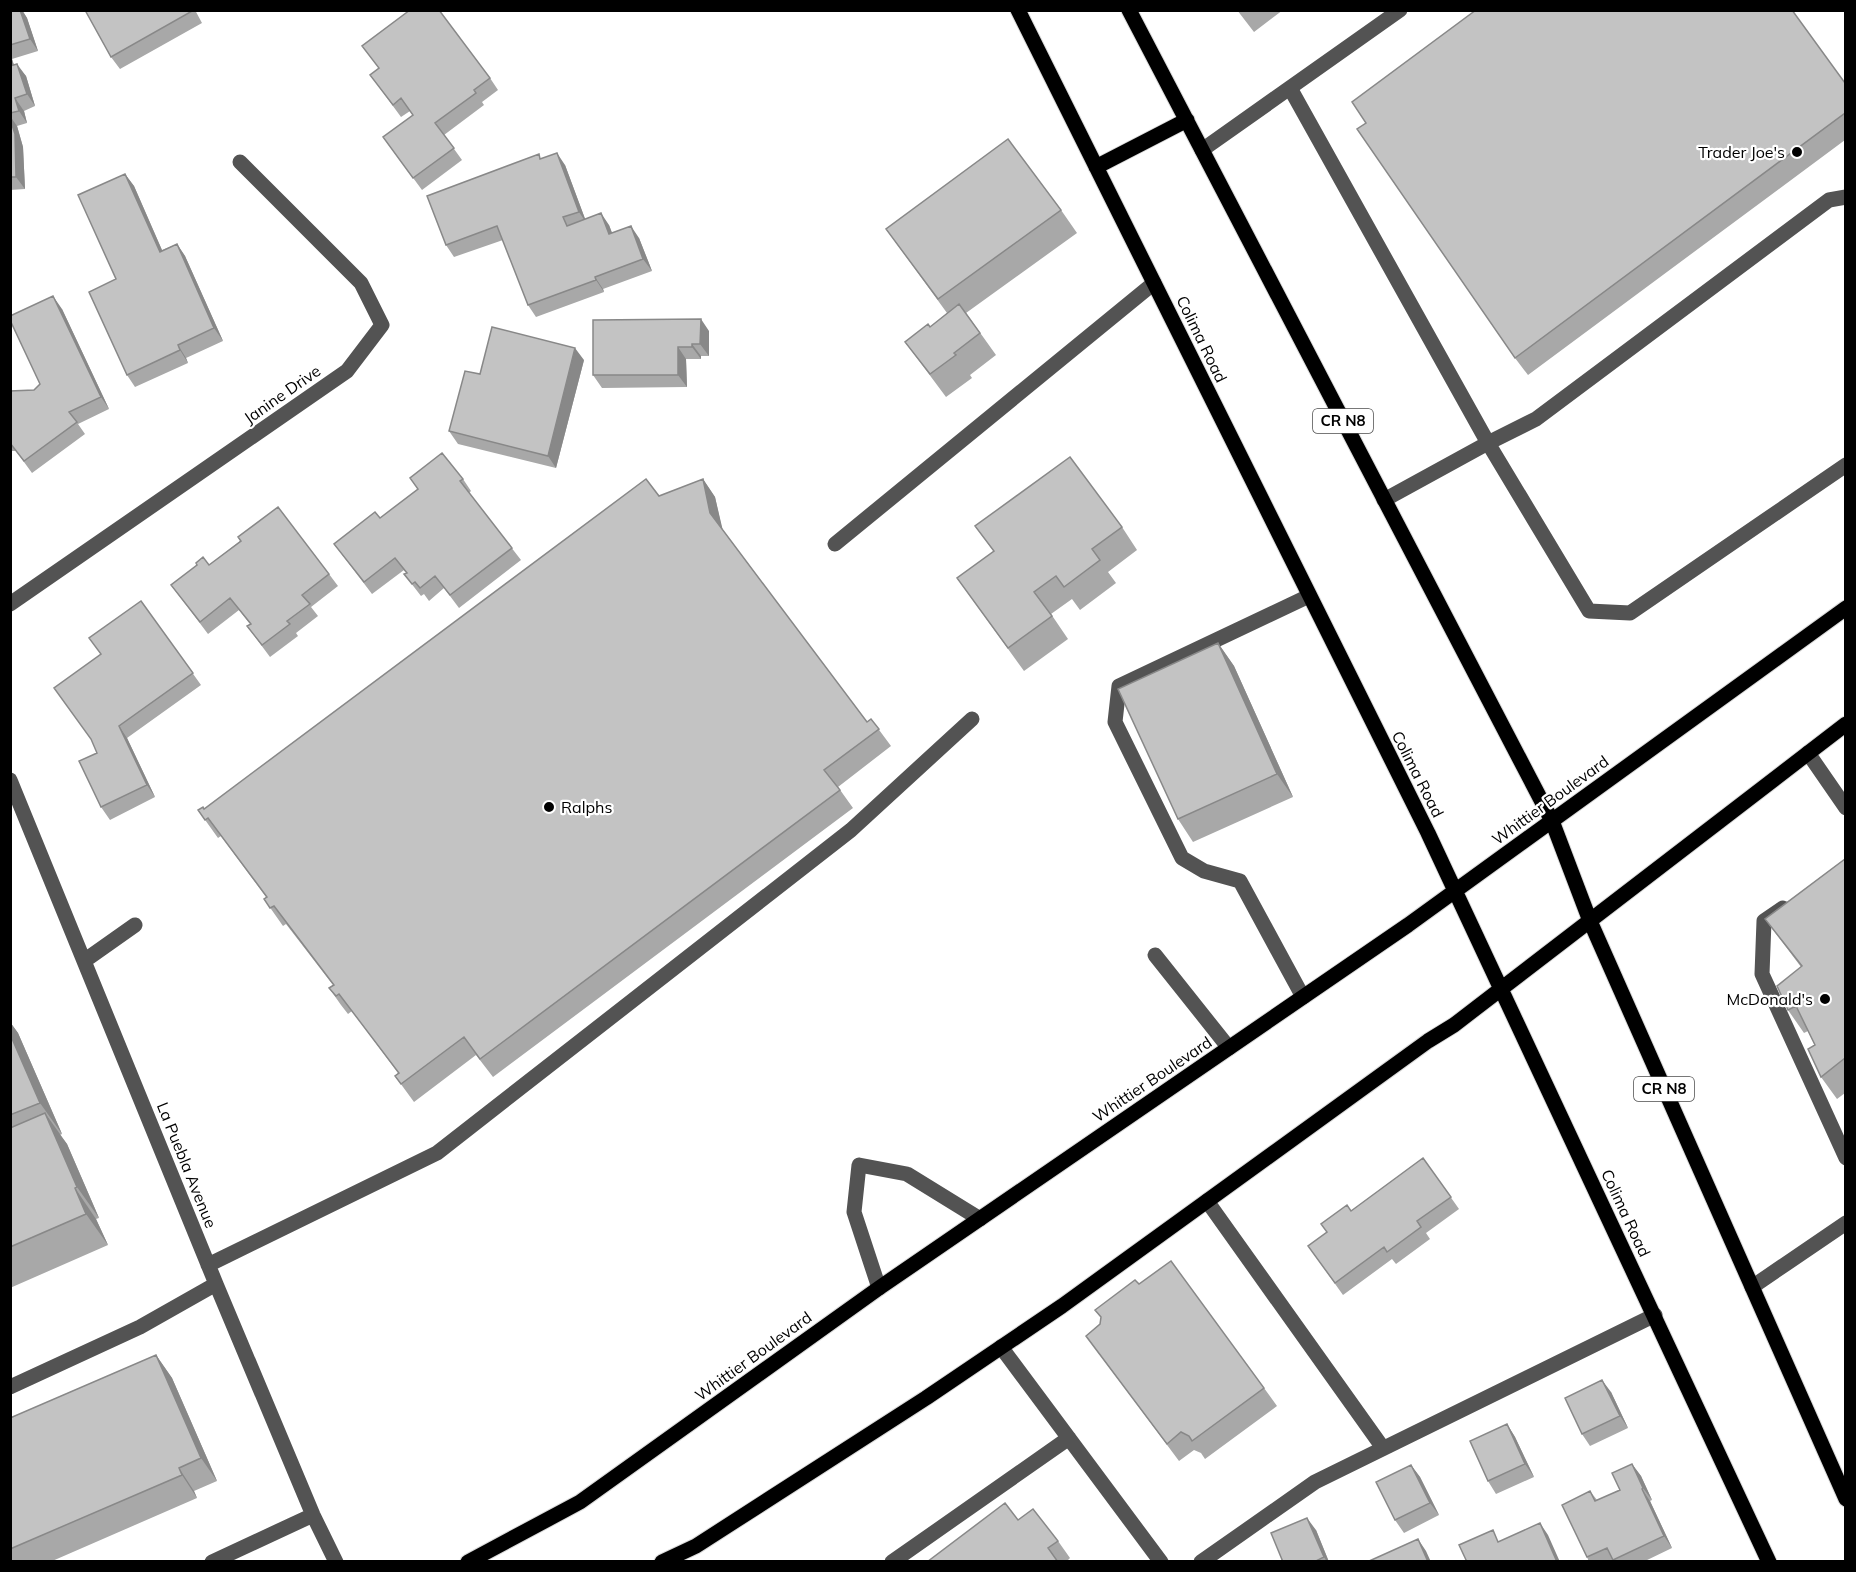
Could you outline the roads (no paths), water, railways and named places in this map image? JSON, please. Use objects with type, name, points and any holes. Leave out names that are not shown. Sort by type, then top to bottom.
[{"type":"main road","name":"Colima Road","points":[[1018,10],[1428,833],[1769,1562]]},
{"type":"main road","name":"CR N8","points":[[1129,10],[1552,821],[1590,921],[1845,1499]]},
{"type":"main road","points":[[1096,167],[1187,120]]},
{"type":"main road","name":"Whittier Boulevard","points":[[468,1562],[580,1502],[879,1288],[1455,891],[1845,608]]},
{"type":"main road","points":[[662,1562],[696,1546],[926,1398],[1062,1306],[1428,1041],[1454,1025],[1845,724]]},
{"type":"street","points":[[1202,150],[1400,10]]},
{"type":"street","points":[[1290,88],[1488,442],[1589,611],[1630,613],[1845,465]]},
{"type":"street","name":"Janine Drive","points":[[10,603],[347,371],[382,325],[361,283],[240,162]]},
{"type":"street","points":[[1384,500],[1536,418],[1829,200],[1845,197]]},
{"type":"street","points":[[835,544],[1154,283]]},
{"type":"street","points":[[1303,997],[1240,881],[1204,871],[1182,858],[1115,722],[1119,686],[1309,596]]},
{"type":"street","points":[[208,1265],[437,1153],[851,830],[972,719]]},
{"type":"street","points":[[1808,753],[1845,808]]},
{"type":"street","name":"La Puebla Avenue","points":[[10,780],[208,1265],[313,1515],[336,1562]]},
{"type":"street","points":[[1791,902],[1764,921],[1762,974],[1845,1158]]},
{"type":"street","points":[[84,961],[135,925]]},
{"type":"street","points":[[1155,955],[1229,1048]]},
{"type":"street","points":[[879,1288],[854,1212],[859,1165],[907,1174],[980,1220]]},
{"type":"street","points":[[1207,1201],[1383,1448]]},
{"type":"street","points":[[1752,1287],[1845,1223]]},
{"type":"street","points":[[10,1387],[140,1327],[216,1284]]},
{"type":"street","points":[[1201,1562],[1315,1482],[1655,1315]]},
{"type":"street","points":[[1000,1347],[1161,1562]]},
{"type":"street","points":[[892,1562],[1069,1438]]},
{"type":"street","points":[[212,1562],[313,1515]]},
{"type":"place","name":"Trader Joe's","points":[[1797,152]]},
{"type":"place","name":"Ralphs","points":[[549,807]]},
{"type":"place","name":"McDonald's","points":[[1825,999]]}]
